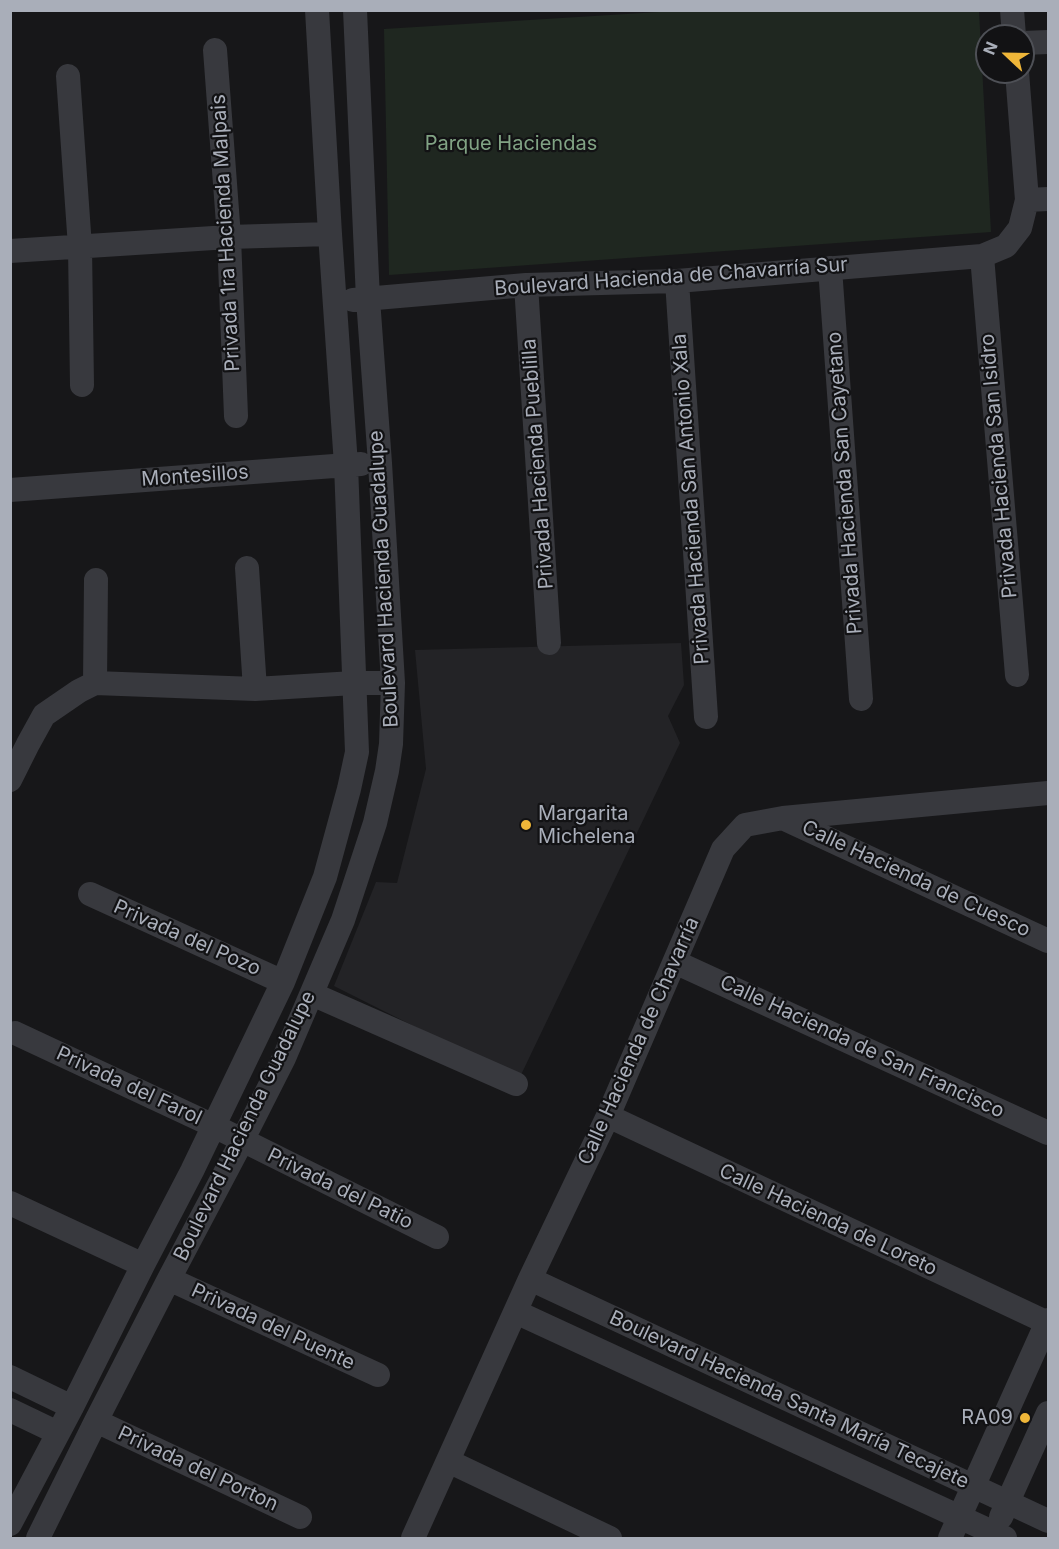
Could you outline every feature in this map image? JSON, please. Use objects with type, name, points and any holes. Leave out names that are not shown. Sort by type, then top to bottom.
[{"type":"street","name":"Boulevard Hacienda Guadalupe","points":[[10,1524],[72,1407],[214,1126],[283,982],[325,877],[350,789],[357,752],[346,465],[317,10]]},
{"type":"street","name":"Boulevard Hacienda Guadalupe","points":[[38,1539],[96,1421],[284,1058],[343,920],[375,823],[387,771],[392,744],[393,683],[368,299],[355,10]]},
{"type":"street","name":"Privada 1ra Hacienda Malpais","points":[[215,50],[229,237],[236,416]]},
{"type":"street","points":[[68,76],[80,247],[82,385]]},
{"type":"street","points":[[1019,84],[1038,200]]},
{"type":"street","name":"Boulevard Hacienda de Chavarría Sur","points":[[335,301],[526,285],[677,281],[982,256],[1006,246],[1038,200]]},
{"type":"street","points":[[10,251],[229,237],[330,234]]},
{"type":"street","name":"Privada Hacienda San Isidro","points":[[982,256],[1017,675]]},
{"type":"street","name":"Privada Hacienda San Cayetano","points":[[830,268],[861,699]]},
{"type":"street","name":"Privada Hacienda San Antonio Xala","points":[[677,281],[706,717]]},
{"type":"street","name":"Privada Hacienda Pueblilla","points":[[526,285],[549,643]]},
{"type":"street","name":"Montesillos","points":[[10,490],[380,463]]},
{"type":"street","points":[[248,568],[255,688]]},
{"type":"street","points":[[95,683],[96,580]]},
{"type":"street","points":[[10,780],[19,744],[44,716],[79,691],[95,683],[255,688],[393,683]]},
{"type":"street","name":"Calle Hacienda de Chavarría","points":[[413,1539],[530,1280],[609,1116],[723,849],[746,825],[783,818],[1048,793]]},
{"type":"street","name":"Calle Hacienda de Cuesco","points":[[783,818],[1048,941]]},
{"type":"street","name":"Privada del Pozo","points":[[90,894],[283,982]]},
{"type":"street","name":"Calle Hacienda de San Francisco","points":[[675,962],[1048,1133]]},
{"type":"street","points":[[312,993],[516,1084]]},
{"type":"street","name":"Privada del Farol","points":[[15,1033],[242,1141]]},
{"type":"street","name":"Calle Hacienda de Loreto","points":[[609,1116],[1048,1322]]},
{"type":"street","name":"Privada del Patio","points":[[242,1141],[437,1237]]},
{"type":"street","points":[[10,1203],[143,1265]]},
{"type":"street","name":"Privada del Puente","points":[[169,1279],[378,1375]]},
{"type":"street","name":"Boulevard Hacienda Santa María Tecajete","points":[[530,1280],[1048,1521]]},
{"type":"street","name":"Boulevard Hacienda Santa María Tecajete","points":[[516,1312],[738,1415],[954,1528],[997,1537]]},
{"type":"street","points":[[954,1528],[1048,1322]]},
{"type":"street","points":[[10,1377],[72,1407]]},
{"type":"street","points":[[738,1415],[753,1384]]},
{"type":"street","points":[[10,1410],[58,1433]]},
{"type":"street","points":[[997,1537],[1008,1502],[1048,1413]]},
{"type":"street","name":"Privada del Porton","points":[[96,1421],[300,1517]]},
{"type":"street","points":[[448,1461],[610,1539]]},
{"type":"street","points":[[29,1488],[56,1502]]},
{"type":"shaded area","name":"Margarita Michelena","points":[[681,643],[684,685],[668,716],[680,743],[519,1079],[334,986],[376,882],[397,883],[426,769],[415,650]]},
{"type":"green space","name":"Parque Haciendas","points":[[691,10],[979,11],[980,24],[975,24],[975,84],[983,84],[991,232],[389,275],[384,29]]},
{"type":"place","name":"Margarita Michelena","points":[[526,825]]},
{"type":"place","name":"RA09","points":[[1025,1418]]}]
